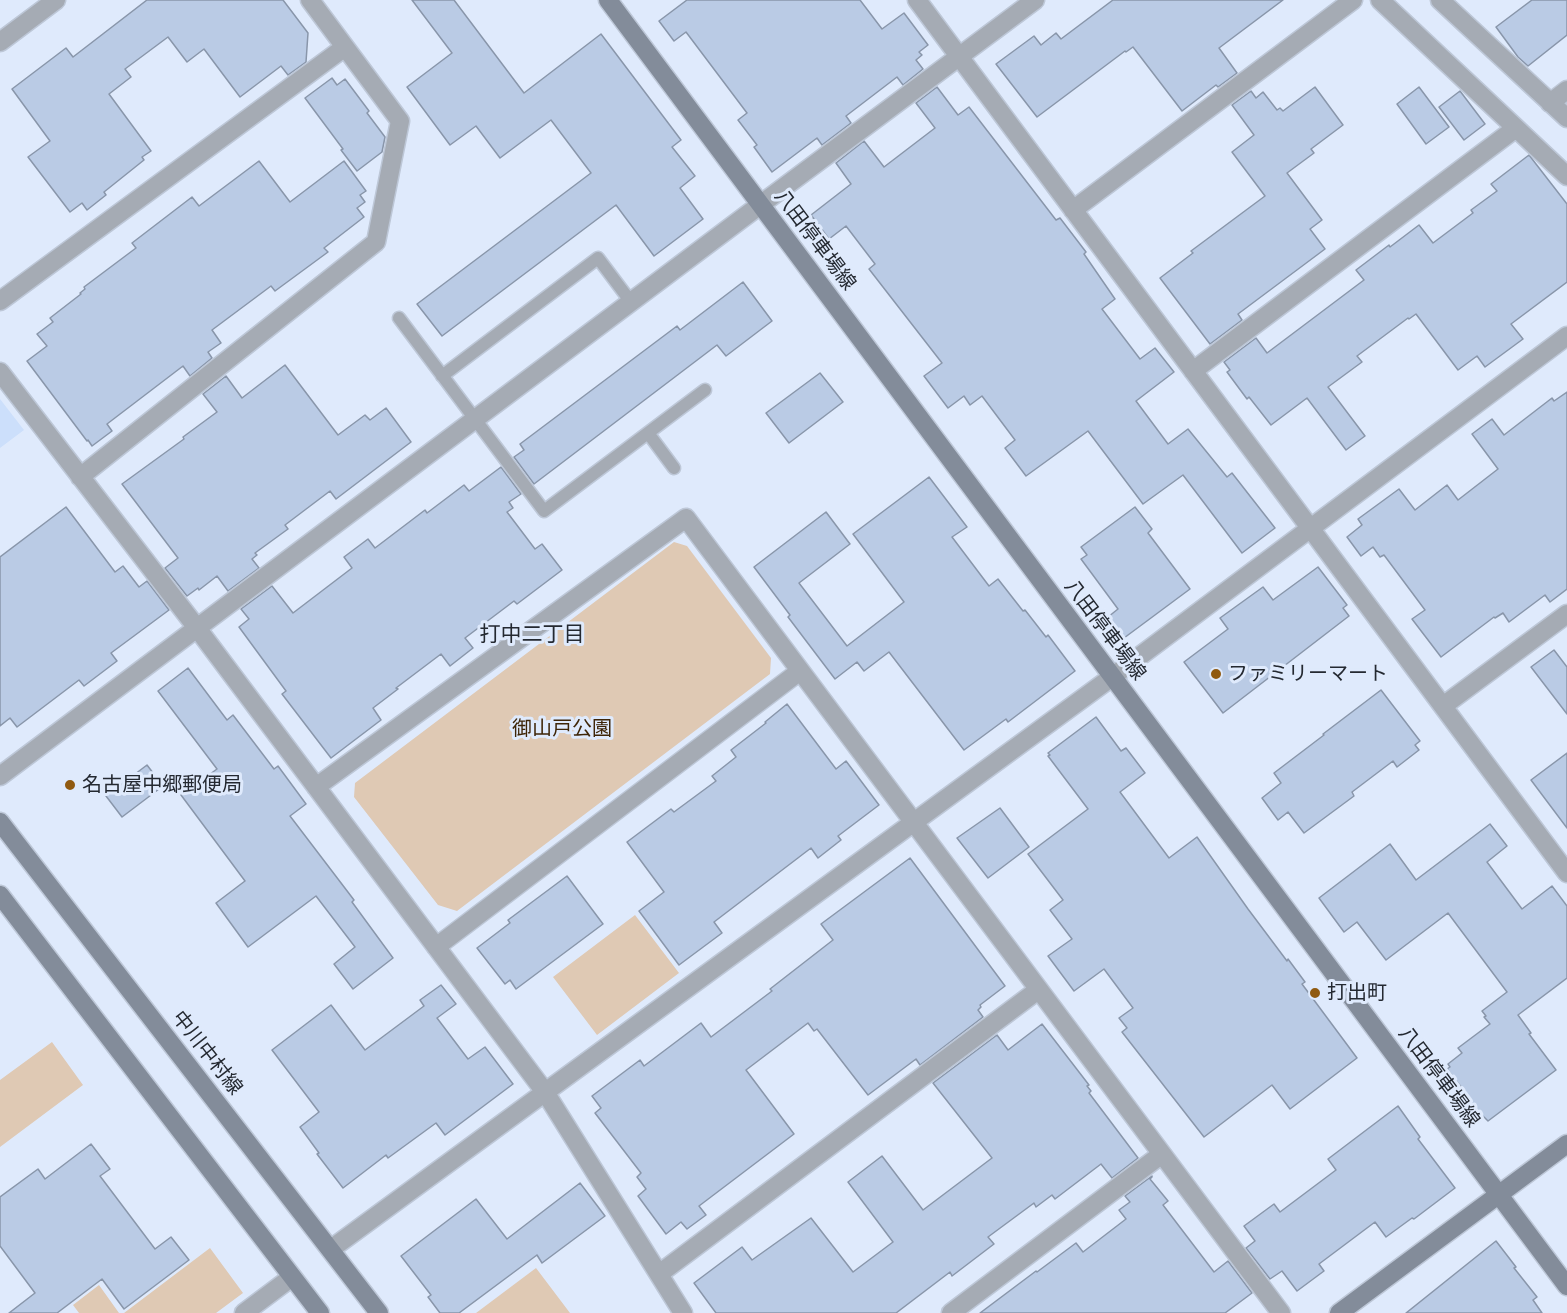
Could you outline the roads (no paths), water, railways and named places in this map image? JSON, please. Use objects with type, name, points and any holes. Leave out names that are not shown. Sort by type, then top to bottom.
[{"type":"main road","name":"八田停車場線","points":[[608,0],[1567,1286]]},
{"type":"main road","name":"中川中村線","points":[[0,822],[379,1313]]},
{"type":"main road","points":[[0,895],[320,1313]]},
{"type":"main road","points":[[1338,1313],[1567,1144]]},
{"type":"street","points":[[0,42],[56,0]]},
{"type":"street","points":[[80,477],[376,242],[400,121],[310,0]]},
{"type":"street","points":[[917,0],[1567,873]]},
{"type":"street","points":[[0,776],[1035,0]]},
{"type":"street","points":[[1073,210],[1353,0]]},
{"type":"street","points":[[1380,0],[1567,176]]},
{"type":"street","points":[[1440,0],[1567,118]]},
{"type":"street","points":[[0,302],[345,47]]},
{"type":"street","points":[[1550,103],[1567,90]]},
{"type":"street","points":[[1193,371],[1516,128]]},
{"type":"street","points":[[331,1249],[1112,677],[1567,336]]},
{"type":"street","points":[[0,372],[197,628],[545,1092],[684,1313]]},
{"type":"street","points":[[316,787],[686,518],[1281,1313]]},
{"type":"street","points":[[1443,706],[1567,615]]},
{"type":"street","points":[[436,947],[800,671]]},
{"type":"street","points":[[659,1274],[1038,990]]},
{"type":"street","points":[[951,1313],[1162,1154]]},
{"type":"street","points":[[244,1313],[292,1277]]},
{"type":"lane","points":[[442,376],[598,258],[631,302]]},
{"type":"lane","points":[[399,318],[544,511],[705,390]]},
{"type":"lane","points":[[648,433],[674,468]]},
{"type":"place","name":"ファミリーマート","points":[[1216,674]]},
{"type":"place","name":"名古屋中郷郵便局","points":[[70,785]]},
{"type":"place","name":"打出町","points":[[1315,993]]},
{"type":"district","name":"打中二丁目","points":[[532,635]]},
{"type":"park label","name":"御山戸公園","points":[[562,729]]}]
